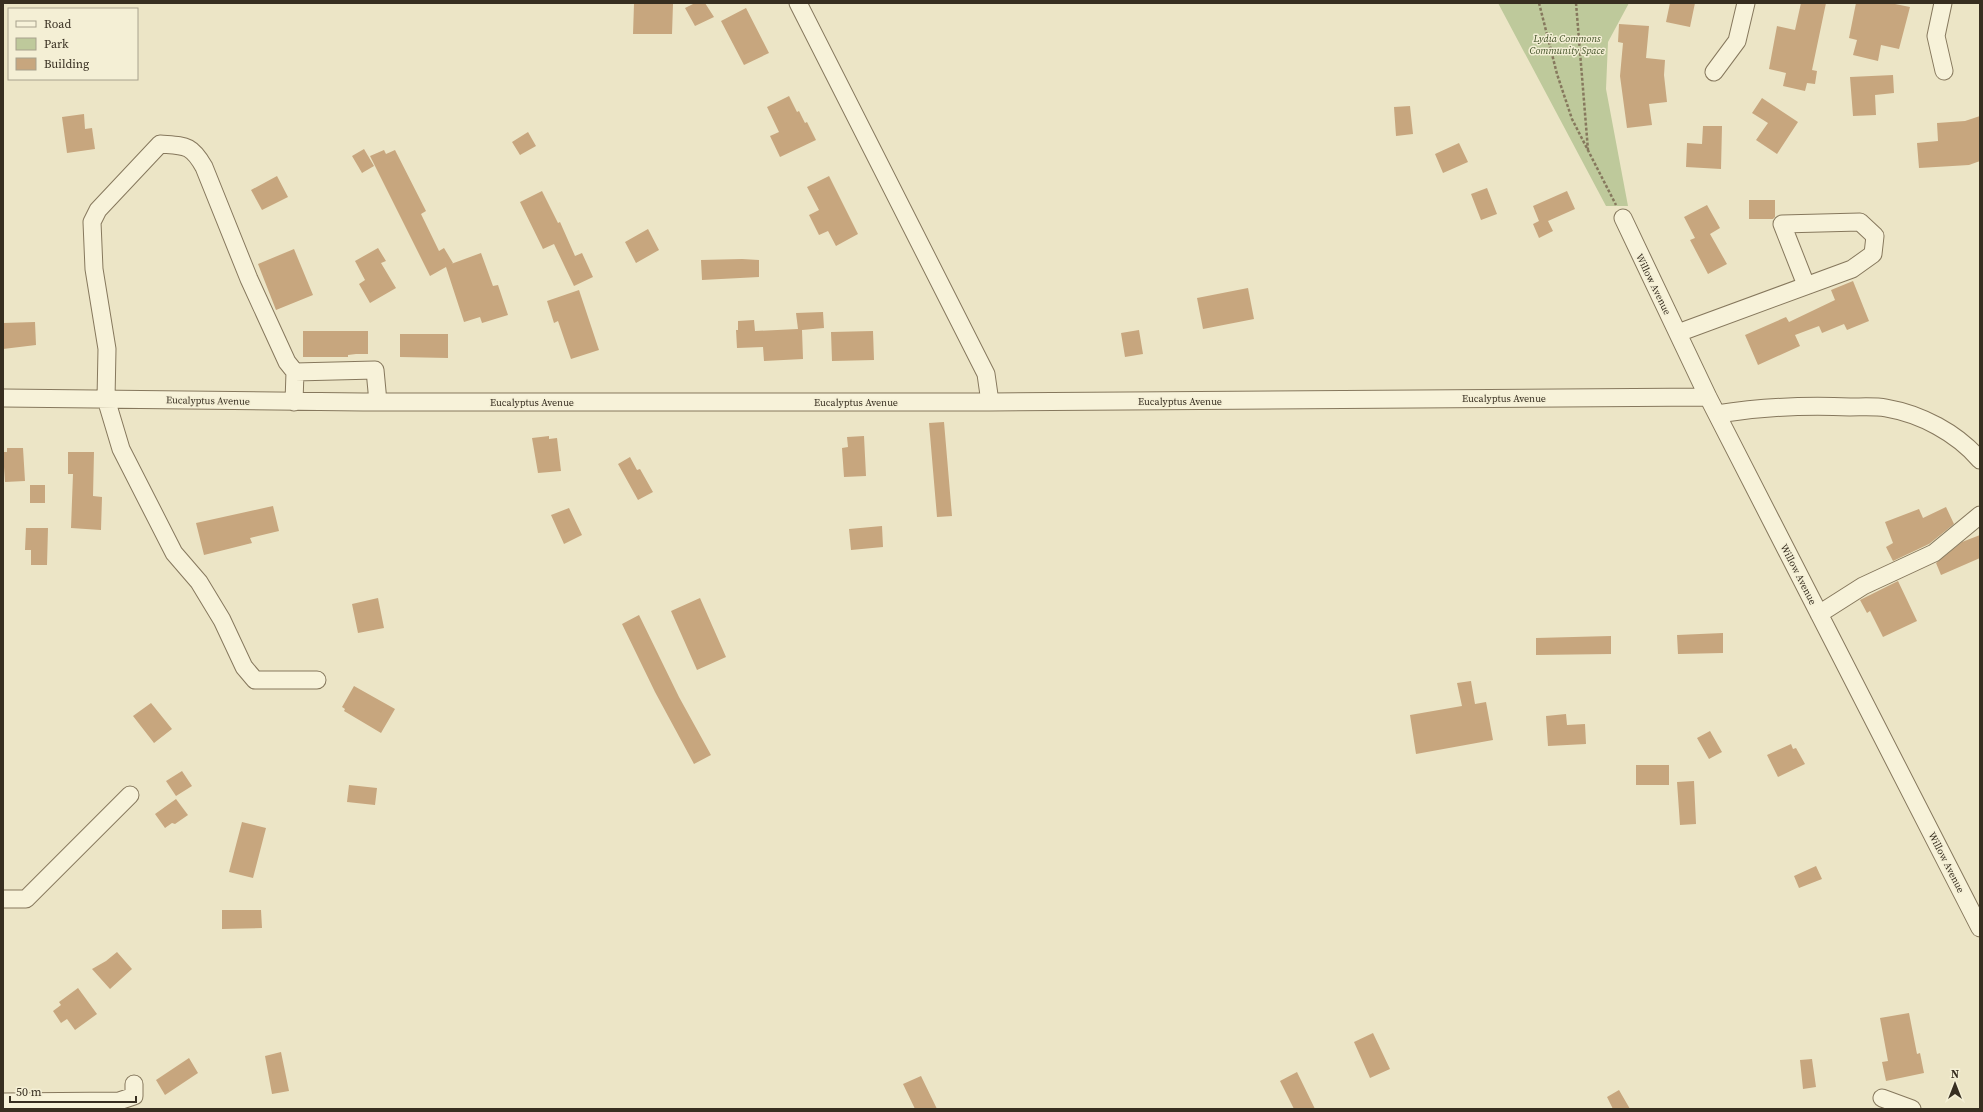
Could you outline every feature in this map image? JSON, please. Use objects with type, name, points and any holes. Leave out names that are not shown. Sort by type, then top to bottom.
[{"type":"street","points":[[798,3],[986,374],[990,402]]},
{"type":"street","points":[[1714,72],[1738,41],[1746,3]]},
{"type":"street","points":[[1943,3],[1936,36],[1944,71]]},
{"type":"street","points":[[294,402],[295,372],[287,362],[252,286],[204,167],[196,152],[182,146],[160,144],[98,210],[92,222],[94,269],[107,349],[106,399],[121,449],[174,553],[199,582],[222,620],[244,667],[255,680],[317,680]]},
{"type":"street","name":"Willow Avenue","points":[[1622,218],[1708,397],[1980,928]]},
{"type":"street","points":[[1678,333],[1852,269],[1873,254],[1875,236],[1860,222],[1782,224],[1806,285]]},
{"type":"street","points":[[295,372],[375,370],[378,402]]},
{"type":"street","name":"Eucalyptus Avenue","points":[[3,398],[294,402],[990,402],[1708,397]]},
{"type":"street","points":[[1717,414],[1754,408],[1831,406],[1886,408],[1932,422],[1973,451],[1980,460]]},
{"type":"street","points":[[1819,614],[1863,586],[1934,553],[1980,515]]},
{"type":"street","points":[[3,899],[26,899],[130,795]]},
{"type":"street","points":[[3,1102],[119,1101],[134,1096],[134,1084]]},
{"type":"street","points":[[1882,1098],[1912,1109]]},
{"type":"path","points":[[1539,3],[1556,74],[1572,119],[1622,218]]},
{"type":"path","points":[[1576,3],[1588,152]]},
{"type":"green space","name":"Lydia Commons Community Space","points":[[1498,3],[1629,3],[1608,42],[1606,89],[1628,206],[1606,206]]},
{"type":"building","points":[[695,3],[705,3],[714,17],[695,26],[685,8]]},
{"type":"building","points":[[1670,3],[1695,3],[1690,27],[1666,22]]},
{"type":"building","points":[[1801,3],[1826,3],[1812,70],[1817,71],[1815,84],[1807,83],[1805,91],[1783,86],[1786,73],[1769,69],[1777,26],[1795,30]]},
{"type":"building","points":[[1856,3],[1890,3],[1910,7],[1899,49],[1881,45],[1878,61],[1853,55],[1857,40],[1849,38]]},
{"type":"building","points":[[634,4],[673,4],[672,34],[633,34]]},
{"type":"building","points":[[746,8],[769,53],[744,65],[721,21]]},
{"type":"building","points":[[1619,24],[1649,26],[1646,58],[1665,60],[1664,75],[1667,102],[1649,104],[1652,125],[1627,128],[1620,76],[1623,43],[1618,42]]},
{"type":"building","points":[[1893,75],[1894,93],[1875,95],[1876,115],[1853,116],[1850,77]]},
{"type":"building","points":[[789,96],[797,112],[799,111],[805,123],[807,122],[816,140],[780,157],[770,136],[779,132],[767,107]]},
{"type":"building","points":[[1762,98],[1798,122],[1777,154],[1756,140],[1768,123],[1752,113]]},
{"type":"building","points":[[1410,106],[1413,134],[1396,136],[1394,107]]},
{"type":"building","points":[[84,114],[85,129],[92,128],[95,149],[67,153],[62,117]]},
{"type":"building","points":[[1980,116],[1980,161],[1969,165],[1919,168],[1917,143],[1938,141],[1937,123],[1965,121]]},
{"type":"building","points":[[1703,126],[1722,126],[1721,169],[1686,167],[1687,143],[1702,144]]},
{"type":"building","points":[[528,132],[536,146],[520,155],[512,142]]},
{"type":"building","points":[[1459,143],[1468,162],[1443,173],[1435,154]]},
{"type":"building","points":[[364,149],[374,166],[362,173],[352,156]]},
{"type":"building","points":[[384,150],[386,154],[395,150],[426,211],[421,214],[439,251],[444,248],[453,263],[451,264],[481,253],[493,286],[498,285],[508,315],[482,323],[480,317],[464,322],[446,267],[430,276],[370,156]]},
{"type":"building","points":[[277,176],[288,197],[262,210],[251,190]]},
{"type":"building","points":[[829,176],[858,234],[836,246],[828,231],[819,235],[809,215],[819,210],[807,187]]},
{"type":"building","points":[[1487,188],[1497,214],[1481,220],[1471,194]]},
{"type":"building","points":[[542,191],[558,223],[560,222],[575,256],[582,253],[593,277],[574,286],[554,244],[543,249],[520,202]]},
{"type":"building","points":[[1567,191],[1575,209],[1548,221],[1553,231],[1539,238],[1533,224],[1539,221],[1533,206]]},
{"type":"building","points":[[1749,200],[1775,200],[1775,217],[1773,219],[1749,219]]},
{"type":"building","points":[[1707,205],[1720,228],[1710,234],[1727,264],[1708,274],[1690,240],[1695,238],[1684,217]]},
{"type":"building","points":[[648,229],[659,250],[636,263],[625,242]]},
{"type":"building","points":[[378,248],[386,261],[381,263],[396,288],[370,303],[359,284],[365,280],[355,261]]},
{"type":"building","points":[[294,249],[313,295],[276,310],[258,264]]},
{"type":"building","points":[[701,260],[759,260],[759,277],[702,280]]},
{"type":"building","points":[[1853,281],[1869,321],[1847,330],[1844,324],[1822,333],[1819,326],[1795,335],[1800,346],[1758,365],[1745,335],[1786,317],[1789,322],[1835,300],[1831,290]]},
{"type":"building","points":[[1248,288],[1254,319],[1203,329],[1197,298]]},
{"type":"building","points":[[579,290],[599,350],[571,359],[558,321],[554,323],[547,301]]},
{"type":"building","points":[[823,312],[824,328],[802,330],[803,359],[764,361],[763,347],[737,348],[736,330],[738,330],[738,321],[754,320],[755,331],[798,329],[796,313]]},
{"type":"building","points":[[35,322],[36,345],[3,349],[3,323]]},
{"type":"building","points":[[1139,330],[1143,354],[1125,357],[1121,333]]},
{"type":"building","points":[[303,331],[368,331],[368,354],[348,355],[348,357],[303,357]]},
{"type":"building","points":[[873,331],[874,360],[832,361],[831,332]]},
{"type":"building","points":[[400,334],[448,334],[448,358],[400,357]]},
{"type":"building","points":[[944,422],[952,516],[937,517],[929,423]]},
{"type":"building","points":[[549,436],[549,439],[557,438],[561,471],[538,473],[532,438]]},
{"type":"building","points":[[864,436],[866,476],[844,477],[842,448],[848,447],[847,437]]},
{"type":"building","points":[[7,448],[23,448],[25,481],[5,482],[3,452],[7,452]]},
{"type":"building","points":[[68,452],[94,452],[93,496],[102,497],[101,530],[71,528],[73,474],[68,474]]},
{"type":"building","points":[[630,457],[637,470],[640,469],[653,492],[638,500],[618,464]]},
{"type":"building","points":[[30,485],[45,485],[45,503],[30,503]]},
{"type":"building","points":[[273,506],[279,531],[250,538],[252,543],[204,555],[196,523]]},
{"type":"building","points":[[1946,507],[1954,524],[1929,544],[1893,561],[1886,547],[1893,543],[1885,522],[1919,509],[1923,518]]},
{"type":"building","points":[[569,508],[582,535],[564,544],[551,515]]},
{"type":"building","points":[[882,526],[883,547],[851,550],[849,529]]},
{"type":"building","points":[[26,528],[48,528],[47,565],[31,565],[31,550],[25,550]]},
{"type":"building","points":[[1980,535],[1980,558],[1941,575],[1936,563],[1962,542]]},
{"type":"building","points":[[1898,581],[1917,621],[1883,637],[1870,611],[1867,613],[1860,600]]},
{"type":"building","points":[[378,598],[384,628],[358,633],[352,604]]},
{"type":"building","points":[[700,598],[726,657],[697,670],[671,611]]},
{"type":"building","points":[[639,615],[679,697],[711,755],[694,764],[655,692],[622,624]]},
{"type":"building","points":[[1723,633],[1723,653],[1678,654],[1677,635]]},
{"type":"building","points":[[1611,636],[1611,654],[1536,655],[1536,638]]},
{"type":"building","points":[[1471,681],[1475,704],[1486,702],[1493,740],[1416,754],[1410,715],[1462,706],[1457,683]]},
{"type":"building","points":[[354,686],[395,709],[381,733],[344,711],[345,709],[342,707]]},
{"type":"building","points":[[151,703],[172,729],[154,743],[133,716]]},
{"type":"building","points":[[1566,714],[1567,725],[1585,724],[1586,744],[1548,746],[1546,716]]},
{"type":"building","points":[[1710,731],[1722,752],[1709,759],[1697,738]]},
{"type":"building","points":[[1791,744],[1793,749],[1796,748],[1805,764],[1778,777],[1767,755]]},
{"type":"building","points":[[1636,765],[1669,765],[1669,785],[1636,785]]},
{"type":"building","points":[[182,771],[192,786],[176,796],[166,781]]},
{"type":"building","points":[[1694,781],[1696,824],[1680,825],[1677,782]]},
{"type":"building","points":[[349,785],[377,788],[375,805],[347,802]]},
{"type":"building","points":[[176,799],[188,815],[175,824],[172,823],[165,828],[155,814]]},
{"type":"building","points":[[242,822],[266,828],[253,878],[229,872]]},
{"type":"building","points":[[1816,866],[1822,879],[1799,888],[1794,876]]},
{"type":"building","points":[[222,910],[261,910],[262,928],[222,929]]},
{"type":"building","points":[[117,952],[132,969],[110,989],[92,969],[106,961]]},
{"type":"building","points":[[78,988],[97,1014],[75,1030],[67,1019],[61,1023],[53,1011],[61,1005],[59,1002]]},
{"type":"building","points":[[1909,1013],[1917,1054],[1920,1053],[1924,1073],[1886,1081],[1882,1062],[1888,1061],[1880,1018]]},
{"type":"building","points":[[1373,1033],[1390,1069],[1370,1078],[1354,1042]]},
{"type":"building","points":[[281,1052],[289,1091],[272,1094],[265,1056]]},
{"type":"building","points":[[189,1058],[198,1073],[165,1095],[156,1080]]},
{"type":"building","points":[[1812,1059],[1816,1087],[1803,1089],[1800,1060]]},
{"type":"building","points":[[1297,1072],[1315,1109],[1294,1109],[1280,1081]]},
{"type":"building","points":[[921,1076],[937,1109],[915,1109],[903,1084]]},
{"type":"building","points":[[1619,1090],[1630,1109],[1613,1109],[1607,1097]]}]
